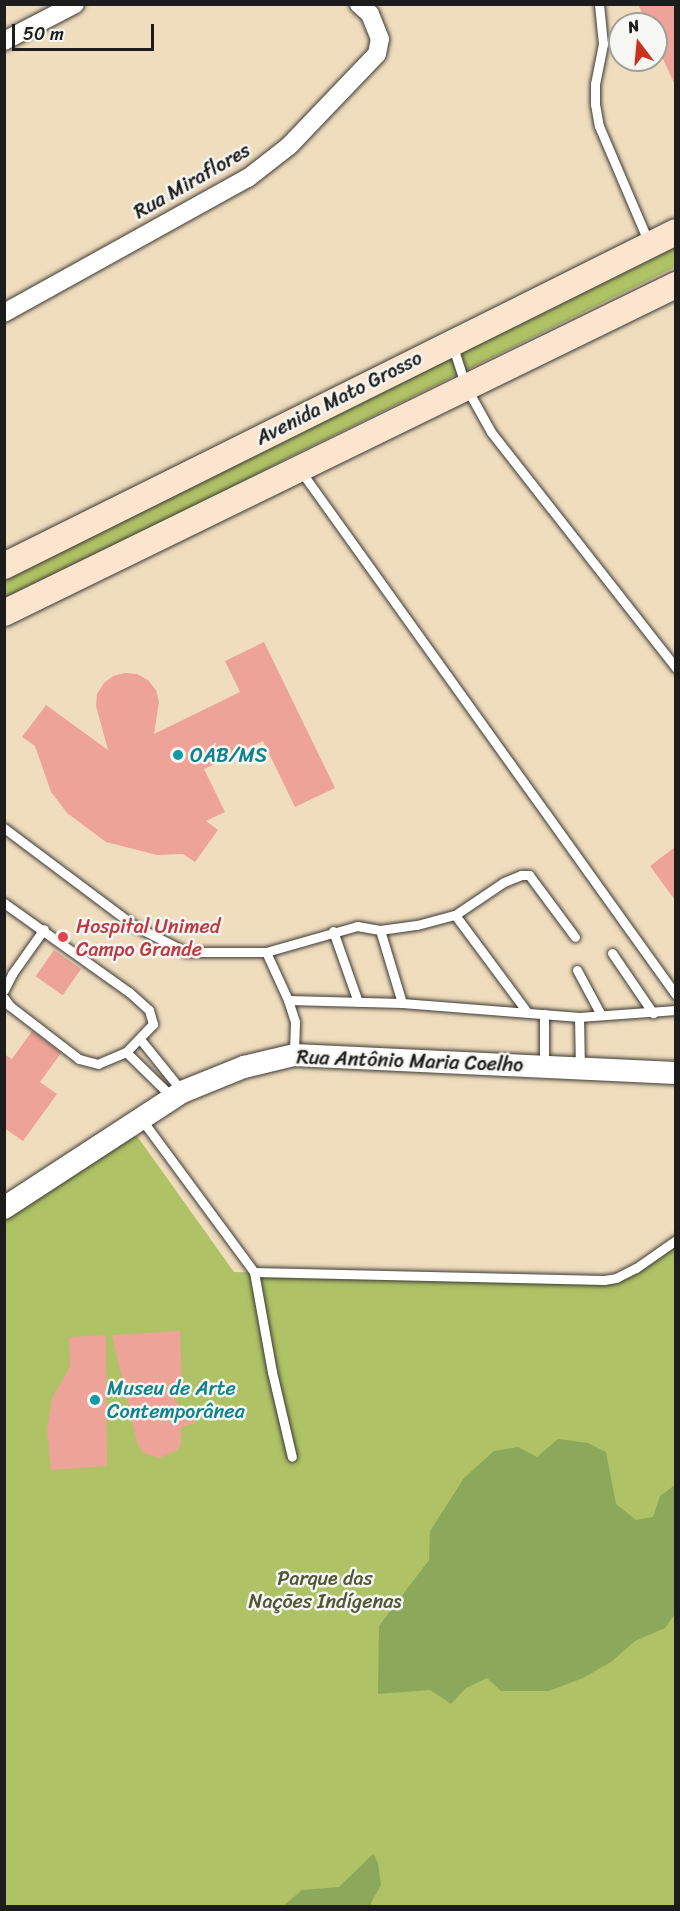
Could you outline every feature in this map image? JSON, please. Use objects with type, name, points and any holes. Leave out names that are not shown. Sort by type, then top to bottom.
[{"type":"main road","name":"Avenida Mato Grosso","points":[[4,566],[675,232]]},
{"type":"main road","points":[[4,613],[675,285]]},
{"type":"street","points":[[4,41],[75,4]]},
{"type":"street","name":"Rua Miraflores","points":[[4,313],[248,178],[289,146],[377,54],[380,39],[370,14],[359,4]]},
{"type":"street","name":"Rua Antônio Maria Coelho","points":[[4,1208],[177,1095],[244,1066],[294,1055],[675,1073]]},
{"type":"lane","points":[[599,4],[603,44],[595,84],[595,104],[599,126],[650,245]]},
{"type":"lane","points":[[451,342],[466,387],[491,432],[675,668]]},
{"type":"lane","points":[[300,470],[675,994]]},
{"type":"lane","points":[[4,828],[133,925],[186,952],[266,952],[357,926],[380,930],[417,926],[454,915],[504,882],[522,875],[529,875],[575,937]]},
{"type":"lane","points":[[4,903],[44,929],[149,1010],[153,1024],[126,1052],[98,1064],[79,1059],[10,1006],[4,998]]},
{"type":"lane","points":[[454,915],[527,1012]]},
{"type":"lane","points":[[4,990],[8,972],[44,929]]},
{"type":"lane","points":[[380,930],[402,1003]]},
{"type":"lane","points":[[333,931],[358,1002]]},
{"type":"lane","points":[[266,952],[288,1000],[295,1022],[294,1055]]},
{"type":"lane","points":[[612,953],[653,1013]]},
{"type":"lane","points":[[577,970],[601,1015]]},
{"type":"lane","points":[[288,1000],[402,1003],[579,1017],[675,1010]]},
{"type":"lane","points":[[544,1014],[544,1066]]},
{"type":"lane","points":[[579,1017],[580,1068]]},
{"type":"lane","points":[[140,1039],[177,1095]]},
{"type":"lane","points":[[126,1052],[177,1095]]},
{"type":"lane","points":[[140,1118],[254,1272],[272,1372],[292,1457]]},
{"type":"lane","points":[[254,1272],[604,1280],[616,1278],[636,1268],[675,1240]]},
{"type":"green space","points":[[675,236],[675,267],[290,457],[5,604],[5,575]]},
{"type":"green space","name":"Parque das Nações Indígenas","points":[[137,1136],[234,1272],[604,1282],[675,1242],[675,1906],[5,1906],[4,1220],[128,1138]]},
{"type":"green space","points":[[558,1439],[588,1443],[606,1452],[616,1504],[636,1520],[653,1517],[660,1496],[675,1485],[675,1614],[665,1628],[635,1641],[611,1662],[583,1678],[549,1691],[501,1691],[487,1678],[466,1688],[451,1704],[430,1690],[378,1694],[379,1626],[429,1560],[430,1531],[464,1478],[494,1451],[518,1447],[537,1457]]},
{"type":"green space","points":[[373,1854],[378,1863],[381,1885],[371,1903],[372,1906],[283,1906],[302,1890],[339,1887]]},
{"type":"building","points":[[638,4],[675,4],[675,85],[668,70],[668,12],[642,12]]},
{"type":"building","name":"OAB/MS","points":[[264,642],[335,788],[295,807],[263,741],[204,769],[225,812],[206,821],[218,830],[195,862],[183,854],[157,855],[106,842],[67,813],[51,792],[35,746],[22,737],[46,705],[108,750],[96,706],[97,694],[104,683],[113,676],[125,673],[137,674],[148,680],[156,690],[159,702],[154,734],[240,692],[225,661]]},
{"type":"building","points":[[675,847],[675,900],[650,866]]},
{"type":"building","points":[[54,950],[81,969],[63,995],[36,976]]},
{"type":"building","points":[[32,1031],[61,1053],[40,1082],[57,1094],[23,1141],[4,1128],[4,1054],[12,1059]]},
{"type":"building","points":[[180,1331],[182,1387],[165,1389],[196,1423],[181,1427],[181,1444],[177,1450],[159,1458],[144,1453],[138,1446],[112,1335]]},
{"type":"building","points":[[106,1335],[107,1466],[51,1470],[47,1429],[52,1398],[70,1367],[69,1337]]},
{"type":"place","name":"OAB/MS","points":[[178,755]]},
{"type":"place","name":"Hospital Unimed Campo Grande","points":[[63,937]]},
{"type":"place","name":"Museu de Arte Contemporânea","points":[[95,1400]]}]
